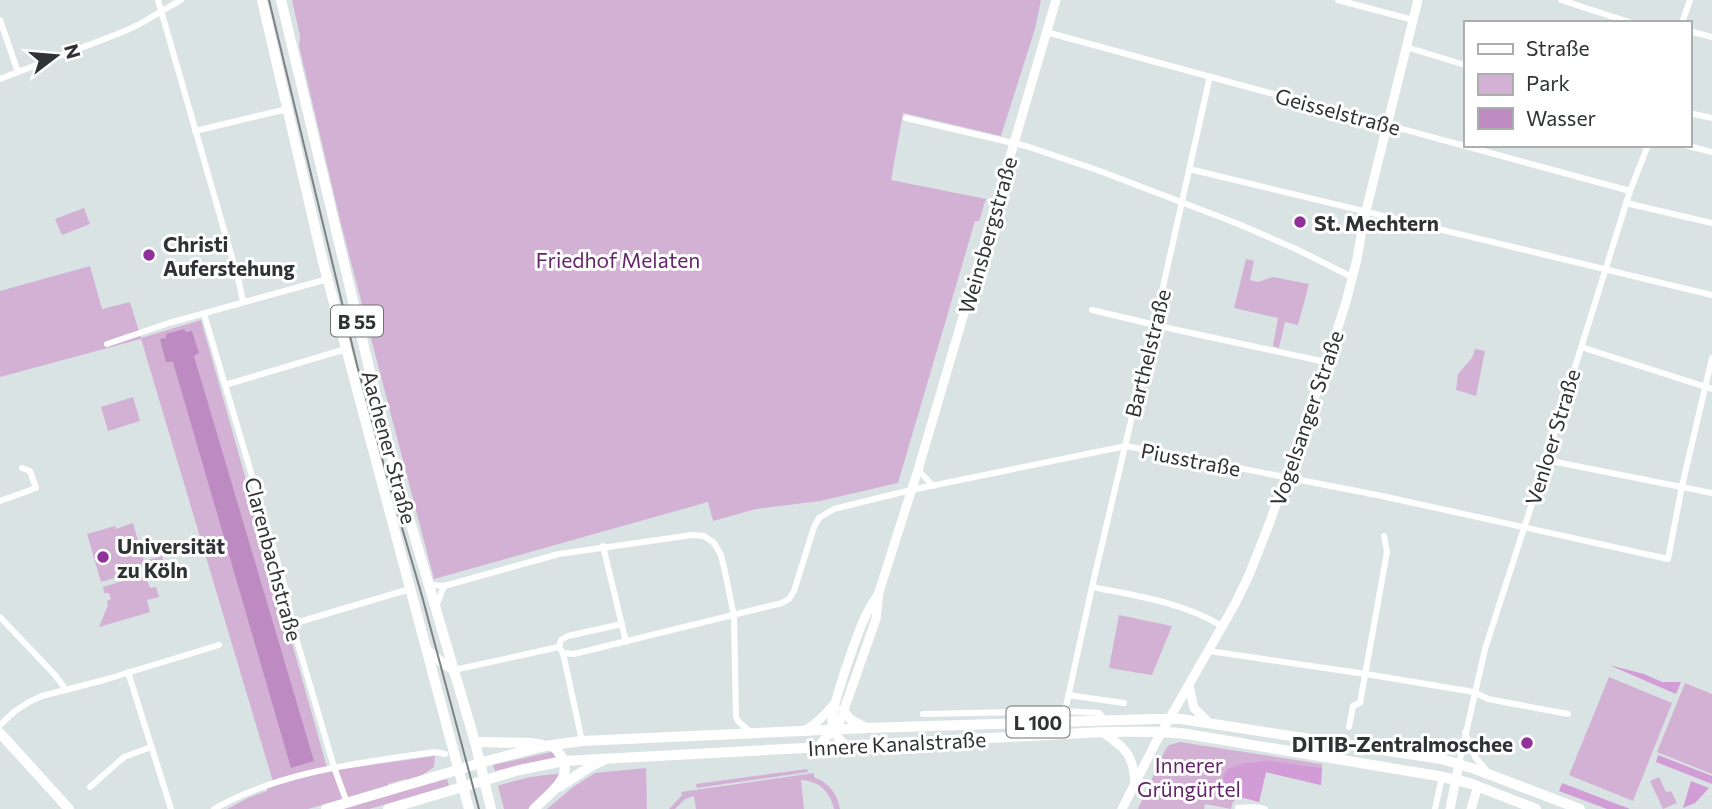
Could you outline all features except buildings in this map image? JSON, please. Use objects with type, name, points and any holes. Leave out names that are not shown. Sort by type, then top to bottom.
[{"type":"main road","name":"Aachener Straße","points":[[262,0],[328,279],[469,809]]},
{"type":"main road","name":"Aachener Straße","points":[[281,0],[395,470],[475,743],[491,809]]},
{"type":"main road","points":[[426,649],[454,670]]},
{"type":"main road","points":[[436,684],[447,679],[458,684]]},
{"type":"main road","name":"Innere Kanalstraße","points":[[326,809],[480,764],[549,746],[582,741],[867,728],[1181,719],[1441,759],[1580,809]]},
{"type":"main road","name":"Innere Kanalstraße","points":[[388,809],[411,805],[519,769],[564,761],[1101,732],[1163,731],[1442,777],[1478,786],[1536,809]]},
{"type":"main road","points":[[0,733],[69,809]]},
{"type":"main road","name":"L 100","points":[[475,743],[531,743],[549,746]]},
{"type":"main road","points":[[549,746],[559,752],[564,761]]},
{"type":"main road","name":"L 100","points":[[554,790],[610,757]]},
{"type":"main road","name":"L 100","points":[[534,809],[565,776],[564,761]]},
{"type":"street","points":[[158,0],[243,302]]},
{"type":"street","points":[[0,79],[138,26],[181,0]]},
{"type":"street","name":"Weinsbergstraße","points":[[834,730],[840,722],[876,619],[879,592],[918,470],[1056,0]]},
{"type":"street","points":[[1338,0],[1413,20]]},
{"type":"street","name":"Vogelsanger Straße","points":[[1122,809],[1254,565],[1326,362],[1352,277],[1365,212],[1418,0]]},
{"type":"street","points":[[1561,0],[1626,21]]},
{"type":"street","points":[[1683,21],[1690,0]]},
{"type":"street","points":[[0,20],[18,72]]},
{"type":"street","name":"Geisselstraße","points":[[1046,32],[1464,146]]},
{"type":"street","points":[[1691,32],[1712,37]]},
{"type":"street","points":[[1406,47],[1464,65]]},
{"type":"street","name":"Barthelstraße","points":[[1065,711],[1210,76]]},
{"type":"street","points":[[195,131],[287,109]]},
{"type":"street","points":[[1691,113],[1712,118]]},
{"type":"street","points":[[906,118],[1013,143],[1097,170],[1247,228],[1352,277]]},
{"type":"street","name":"Geisselstraße","points":[[1468,147],[1630,191]]},
{"type":"street","name":"Venloer Straße","points":[[1450,809],[1485,649],[1604,270],[1647,147]]},
{"type":"street","points":[[1691,147],[1712,152]]},
{"type":"street","points":[[1189,169],[1712,295]]},
{"type":"street","points":[[1626,204],[1712,223]]},
{"type":"street","points":[[107,344],[328,279]]},
{"type":"street","points":[[1092,310],[1326,362]]},
{"type":"street","name":"Clarenbachstraße","points":[[204,314],[286,594],[292,624],[347,803]]},
{"type":"street","points":[[1581,347],[1709,388]]},
{"type":"street","points":[[225,385],[346,349]]},
{"type":"street","points":[[1682,486],[1709,388],[1712,358]]},
{"type":"street","name":"Piusstraße","points":[[734,615],[779,605],[789,599],[814,527],[820,518],[832,509],[1126,446],[1286,477],[1668,559],[1682,486]]},
{"type":"street","points":[[1546,460],[1712,493]]},
{"type":"street","points":[[0,501],[36,488],[30,471],[22,468]]},
{"type":"street","points":[[918,470],[933,486]]},
{"type":"street","points":[[429,585],[444,586],[559,554],[603,546],[692,535],[704,536],[714,543],[719,552],[734,615],[736,717],[751,734]]},
{"type":"street","points":[[1349,727],[1353,706],[1360,702],[1366,674],[1387,552],[1384,536]]},
{"type":"street","points":[[603,546],[626,642]]},
{"type":"street","points":[[435,607],[444,586]]},
{"type":"street","points":[[1092,587],[1190,609],[1222,626]]},
{"type":"street","points":[[292,624],[410,589]]},
{"type":"street","name":"Weinsbergstraße","points":[[834,730],[832,722],[836,701],[865,617],[879,592]]},
{"type":"street","points":[[454,670],[561,650],[574,654],[734,615]]},
{"type":"street","points":[[0,617],[66,690]]},
{"type":"street","points":[[582,741],[561,640],[622,624]]},
{"type":"street","points":[[0,725],[15,711],[42,696],[219,645]]},
{"type":"street","points":[[1209,651],[1474,692],[1488,699],[1569,714]]},
{"type":"street","points":[[128,673],[171,809]]},
{"type":"street","points":[[1188,686],[1192,704],[1209,723]]},
{"type":"street","points":[[1068,695],[1124,703]]},
{"type":"street","points":[[804,731],[813,727],[836,701]]},
{"type":"street","points":[[843,709],[850,719],[867,728]]},
{"type":"street","name":"Innere Kanalstraße","points":[[923,713],[1065,711],[1099,713],[1107,720]]},
{"type":"street","points":[[818,747],[834,730],[839,740],[847,746]]},
{"type":"street","points":[[1101,732],[1126,751],[1133,764],[1135,782]]},
{"type":"street","points":[[1465,732],[1475,757],[1491,775]]},
{"type":"street","points":[[90,787],[124,757],[151,747]]},
{"type":"street","points":[[214,809],[284,780],[334,766],[435,752],[445,754]]},
{"type":"street","points":[[1436,809],[1442,777]]},
{"type":"street","points":[[1471,809],[1478,786]]},
{"type":"street","points":[[1238,808],[1265,809]]},
{"type":"green space","name":"Friedhof Melaten","points":[[292,0],[1041,0],[1035,29],[1001,136],[903,113],[891,180],[986,199],[979,221],[975,221],[898,483],[820,501],[756,509],[713,521],[708,502],[434,579],[340,220],[299,46],[300,36]]},
{"type":"green space","points":[[84,208],[90,224],[62,235],[55,219]]},
{"type":"green space","points":[[1246,259],[1254,261],[1250,280],[1258,282],[1273,277],[1309,284],[1298,325],[1285,322],[1279,348],[1273,346],[1278,318],[1234,308]]},
{"type":"green space","points":[[90,266],[102,309],[130,302],[141,338],[201,320],[328,771],[435,756],[434,767],[407,781],[406,779],[388,784],[308,809],[227,809],[267,791],[267,788],[274,785],[141,339],[0,377],[0,291]]},
{"type":"green space","points":[[1475,349],[1485,351],[1476,396],[1456,390],[1458,374],[1472,358]]},
{"type":"green space","points":[[133,397],[140,421],[108,431],[101,407]]},
{"type":"green space","points":[[133,523],[144,561],[162,556],[164,563],[101,582],[87,534]]},
{"type":"green space","points":[[152,572],[154,578],[147,580],[150,588],[156,587],[159,597],[147,600],[150,612],[99,627],[108,605],[107,601],[111,599],[109,593],[104,593],[103,587]]},
{"type":"green space","points":[[1119,615],[1172,626],[1152,675],[1109,668]]},
{"type":"green space","points":[[1609,677],[1672,703],[1633,801],[1569,775]]},
{"type":"green space","points":[[1685,683],[1712,694],[1712,774],[1657,752]]},
{"type":"green space","name":"Innerer Grüngürtel","points":[[1180,742],[1322,764],[1321,785],[1266,772],[1259,802],[1240,799],[1233,802],[1231,809],[1205,804],[1204,809],[1138,809],[1165,750],[1169,745]]},
{"type":"green space","points":[[551,752],[557,757],[495,771],[493,765]]},
{"type":"green space","points":[[646,768],[647,809],[547,809],[595,773]]},
{"type":"green space","points":[[807,769],[808,772],[697,788],[696,784]]},
{"type":"green space","points":[[563,773],[528,809],[504,809],[498,786],[530,777]]},
{"type":"green space","points":[[814,773],[814,777],[832,789],[840,809],[834,809],[823,788],[813,782],[801,780],[804,809],[696,809],[694,796],[685,799],[675,809],[669,809],[682,795],[681,792]]},
{"type":"green space","points":[[1659,777],[1666,792],[1671,791],[1677,803],[1663,809],[1650,781]]},
{"type":"green space","points":[[447,779],[449,786],[369,809],[340,809]]},
{"type":"shaded area","points":[[1609,665],[1644,674],[1662,682],[1681,682],[1676,694]]},
{"type":"shaded area","points":[[1658,755],[1712,776],[1712,784],[1656,762]]},
{"type":"shaded area","points":[[1268,761],[1322,768],[1321,785],[1266,772],[1259,802],[1232,795],[1224,790],[1223,778],[1227,769],[1244,763]]},
{"type":"shaded area","points":[[1691,781],[1709,788],[1695,803],[1683,808]]},
{"type":"shaded area","points":[[1562,783],[1630,809],[1607,809],[1559,791]]},
{"type":"water","points":[[184,329],[186,332],[192,331],[199,353],[194,356],[314,761],[291,768],[173,362],[166,362],[160,339],[166,338],[166,334]]},
{"type":"tram line","points":[[269,0],[357,365],[479,809]]},
{"type":"place","name":"St. Mechtern","points":[[1300,222]]},
{"type":"place","name":"Christi Auferstehung","points":[[149,255]]},
{"type":"place","name":"Universität zu Köln","points":[[103,557]]},
{"type":"place","name":"DITIB-Zentralmoschee","points":[[1527,743]]}]
